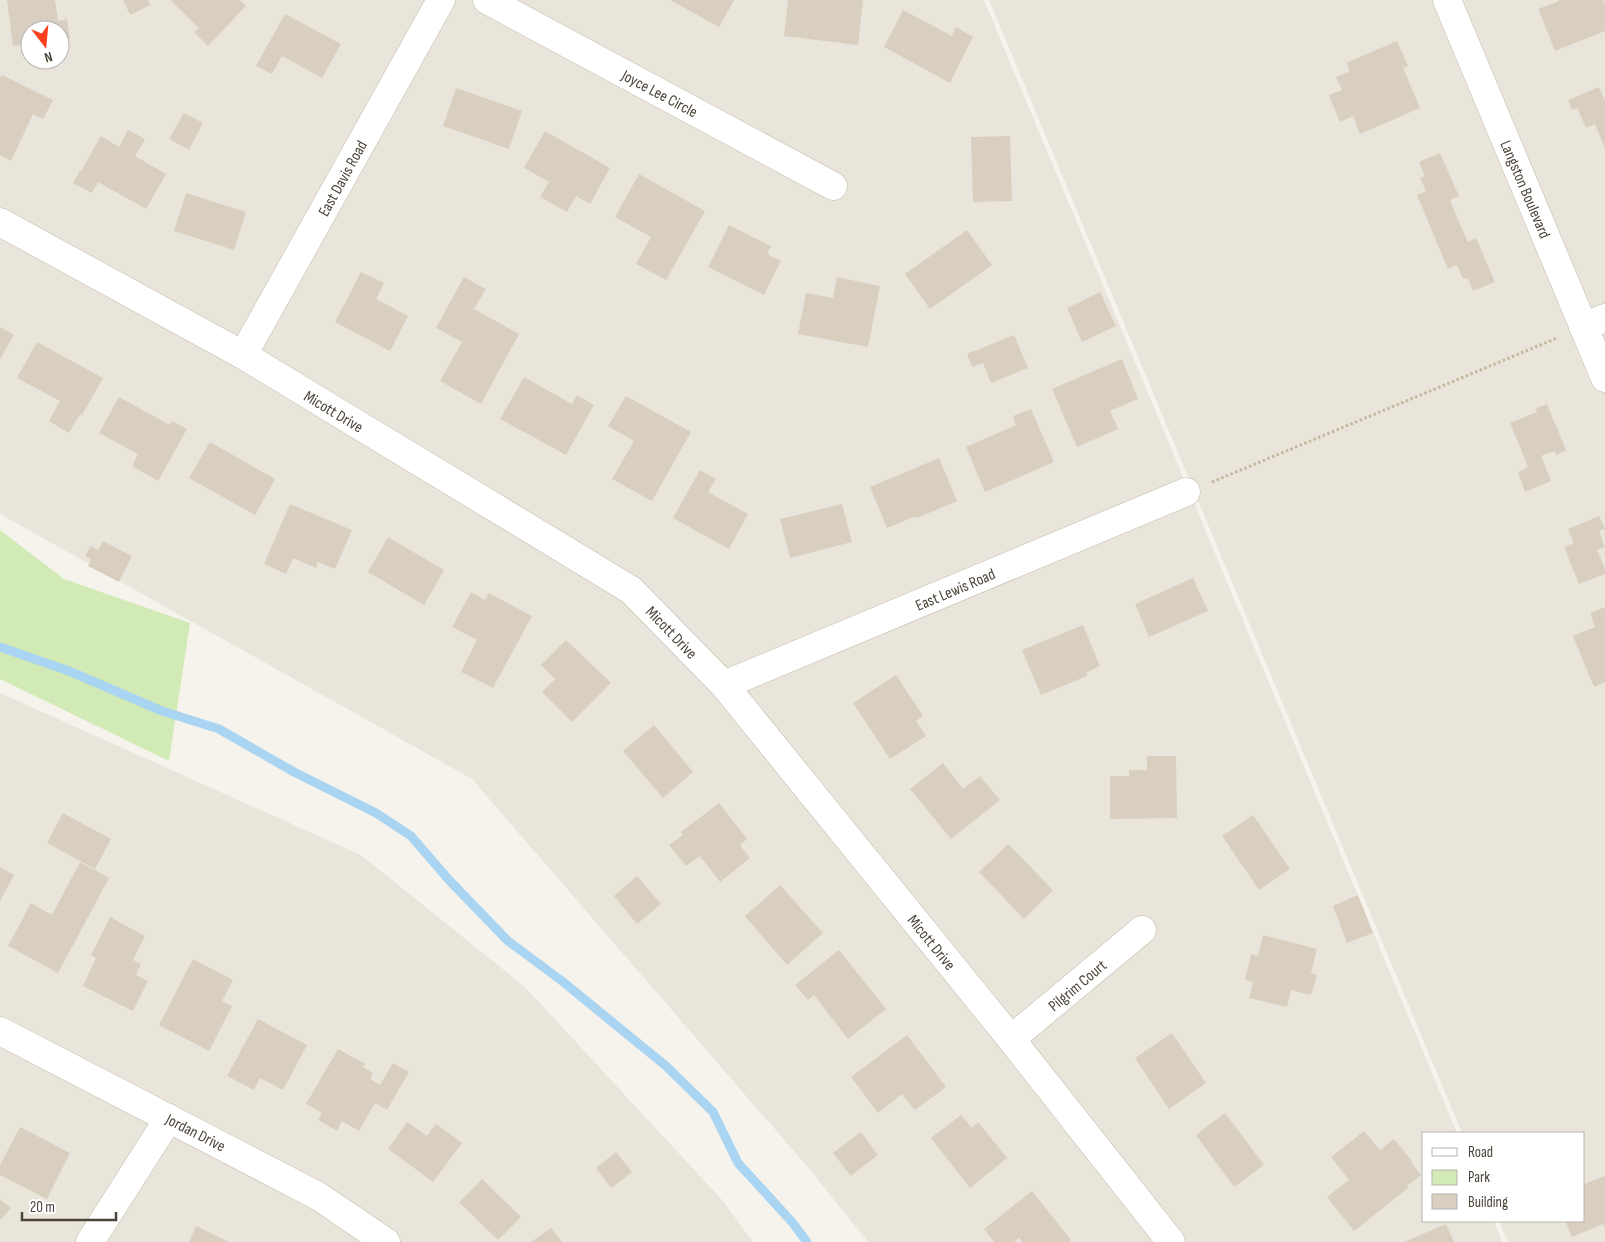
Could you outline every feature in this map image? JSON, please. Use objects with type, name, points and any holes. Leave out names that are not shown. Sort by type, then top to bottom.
[{"type":"street","name":"East Davis Road","points":[[243,356],[441,0]]},
{"type":"street","name":"Joyce Lee Circle","points":[[487,0],[833,186]]},
{"type":"street","name":"Langston Boulevard","points":[[1447,0],[1594,322],[1605,378]]},
{"type":"street","name":"Micott Drive","points":[[0,222],[243,356],[631,590],[724,685],[1011,1040],[1171,1242]]},
{"type":"street","name":"East Lewis Road","points":[[724,685],[1186,492]]},
{"type":"street","name":"Pilgrim Court","points":[[1011,1040],[1142,930]]},
{"type":"street","name":"Jordan Drive","points":[[0,1031],[318,1196],[386,1242]]},
{"type":"street","points":[[90,1242],[168,1118]]},
{"type":"path","points":[[1186,492],[1594,322]]},
{"type":"shaded area","points":[[0,0],[984,0],[1457,1132],[1422,1132],[1422,1222],[1494,1222],[1502,1242],[868,1242],[811,1171],[472,779],[0,514]]},
{"type":"shaded area","points":[[989,0],[1605,0],[1605,1242],[1508,1242],[1499,1222],[1585,1222],[1585,1132],[1462,1132]]},
{"type":"shaded area","points":[[0,693],[361,855],[525,987],[723,1201],[753,1242],[0,1242]]},
{"type":"green space","points":[[0,530],[64,579],[190,623],[169,761],[0,679]]},
{"type":"building","points":[[7,0],[55,0],[58,20],[20,20],[20,45],[13,46]]},
{"type":"building","points":[[123,0],[148,0],[150,5],[130,15]]},
{"type":"building","points":[[170,0],[240,0],[246,6],[208,46],[194,32],[199,28]]},
{"type":"building","points":[[670,0],[734,0],[719,27]]},
{"type":"building","points":[[788,0],[863,0],[858,45],[784,36]]},
{"type":"building","points":[[1558,0],[1603,0],[1605,6],[1605,31],[1555,51],[1538,9]]},
{"type":"building","points":[[903,10],[952,36],[956,27],[973,37],[950,83],[884,47]]},
{"type":"building","points":[[285,14],[341,44],[322,78],[282,56],[272,74],[256,66]]},
{"type":"building","points":[[1397,41],[1408,66],[1403,68],[1420,108],[1360,134],[1353,116],[1340,122],[1329,95],[1342,90],[1336,77],[1350,71],[1346,63]]},
{"type":"building","points":[[2,75],[53,100],[43,119],[33,114],[11,161],[0,155],[0,78]]},
{"type":"building","points":[[1599,87],[1605,101],[1605,148],[1595,124],[1586,128],[1577,108],[1572,110],[1568,100]]},
{"type":"building","points":[[456,88],[522,111],[509,149],[443,126]]},
{"type":"building","points":[[184,113],[203,123],[189,150],[169,139]]},
{"type":"building","points":[[128,130],[145,139],[135,156],[166,174],[146,209],[98,182],[92,193],[73,183],[101,136],[119,147]]},
{"type":"building","points":[[545,131],[610,168],[590,204],[576,196],[567,212],[540,197],[549,182],[524,168]]},
{"type":"building","points":[[1010,136],[1012,201],[973,202],[971,137]]},
{"type":"building","points":[[1440,153],[1459,196],[1450,200],[1459,222],[1468,242],[1476,238],[1495,282],[1473,291],[1468,278],[1463,279],[1457,265],[1448,269],[1417,195],[1426,191],[1420,178],[1425,176],[1419,162]]},
{"type":"building","points":[[639,174],[705,211],[666,280],[636,264],[651,237],[615,217]]},
{"type":"building","points":[[186,193],[246,212],[234,250],[174,231]]},
{"type":"building","points":[[729,225],[771,246],[767,254],[781,261],[764,295],[708,267]]},
{"type":"building","points":[[967,230],[992,265],[930,309],[905,274]]},
{"type":"building","points":[[361,272],[384,283],[376,299],[408,316],[390,351],[335,322]]},
{"type":"building","points":[[464,277],[486,289],[474,309],[519,334],[481,404],[440,381],[462,342],[436,328]]},
{"type":"building","points":[[837,277],[880,286],[868,347],[798,334],[806,293],[833,298]]},
{"type":"building","points":[[1100,292],[1116,326],[1082,342],[1067,308]]},
{"type":"building","points":[[0,327],[14,335],[0,359]]},
{"type":"building","points":[[1014,335],[1028,368],[991,383],[983,363],[972,367],[967,354]]},
{"type":"building","points":[[37,342],[103,378],[82,415],[80,414],[69,433],[49,421],[60,401],[17,378]]},
{"type":"building","points":[[1122,359],[1138,399],[1110,411],[1118,429],[1077,447],[1052,389]]},
{"type":"building","points":[[524,377],[572,404],[577,395],[594,405],[566,455],[500,419]]},
{"type":"building","points":[[626,396],[691,432],[652,501],[612,479],[634,441],[608,426]]},
{"type":"building","points":[[119,397],[170,425],[172,421],[187,429],[158,481],[132,466],[138,454],[99,433]]},
{"type":"building","points":[[1547,404],[1566,450],[1556,455],[1555,451],[1541,456],[1551,481],[1525,492],[1518,472],[1528,467],[1510,423],[1537,412],[1536,408]]},
{"type":"building","points":[[1031,409],[1054,462],[985,492],[966,447],[1016,425],[1013,416]]},
{"type":"building","points":[[210,442],[275,479],[255,515],[189,478]]},
{"type":"building","points":[[939,458],[957,501],[887,528],[870,487]]},
{"type":"building","points":[[700,470],[716,479],[708,492],[748,514],[729,549],[673,518]]},
{"type":"building","points":[[290,504],[352,530],[335,569],[318,562],[316,568],[293,558],[286,574],[264,564]]},
{"type":"building","points":[[842,504],[852,542],[790,558],[780,519]]},
{"type":"building","points":[[1599,516],[1605,529],[1599,531],[1605,547],[1597,550],[1605,569],[1605,574],[1579,584],[1564,547],[1574,543],[1568,529]]},
{"type":"building","points":[[388,537],[444,570],[424,605],[368,572]]},
{"type":"building","points":[[103,541],[132,556],[119,582],[88,566],[91,559],[85,556],[91,546],[98,550]]},
{"type":"building","points":[[1193,578],[1208,611],[1149,637],[1135,604]]},
{"type":"building","points":[[471,592],[485,600],[489,593],[532,616],[493,688],[461,672],[477,640],[452,627]]},
{"type":"building","points":[[1605,607],[1605,682],[1594,687],[1573,636],[1595,627],[1590,613]]},
{"type":"building","points":[[1083,625],[1100,666],[1086,673],[1087,676],[1041,695],[1022,650]]},
{"type":"building","points":[[566,640],[611,683],[572,722],[542,692],[555,679],[541,665]]},
{"type":"building","points":[[896,675],[923,716],[916,721],[926,736],[890,759],[853,703]]},
{"type":"building","points":[[654,725],[693,772],[663,798],[623,751]]},
{"type":"building","points":[[1147,756],[1176,756],[1177,818],[1110,819],[1110,776],[1129,776],[1129,770],[1147,770]]},
{"type":"building","points":[[943,763],[963,789],[980,776],[1000,800],[951,839],[910,789]]},
{"type":"building","points":[[719,803],[747,839],[740,845],[750,858],[720,882],[700,856],[686,866],[669,845],[683,835],[681,832]]},
{"type":"building","points":[[63,813],[111,839],[95,869],[47,843]]},
{"type":"building","points":[[1253,815],[1290,869],[1259,890],[1222,836]]},
{"type":"building","points":[[1008,844],[1053,890],[1024,919],[979,872]]},
{"type":"building","points":[[80,862],[109,878],[58,973],[8,946],[31,903],[52,915]]},
{"type":"building","points":[[0,867],[14,875],[0,901]]},
{"type":"building","points":[[637,876],[661,904],[637,924],[614,896]]},
{"type":"building","points":[[780,885],[823,933],[787,965],[745,916]]},
{"type":"building","points":[[1358,895],[1373,933],[1347,943],[1333,906]]},
{"type":"building","points":[[110,917],[145,936],[133,960],[141,964],[136,975],[148,981],[133,1011],[83,986],[96,958],[91,955]]},
{"type":"building","points":[[1263,935],[1317,949],[1311,973],[1317,975],[1311,995],[1291,990],[1287,1007],[1249,998],[1253,982],[1245,980],[1251,954],[1258,956]]},
{"type":"building","points":[[839,950],[886,1009],[848,1039],[814,995],[808,1000],[795,985]]},
{"type":"building","points":[[193,959],[233,980],[222,1001],[232,1006],[209,1051],[159,1025]]},
{"type":"building","points":[[258,1019],[307,1045],[283,1090],[260,1078],[254,1090],[227,1076]]},
{"type":"building","points":[[1172,1033],[1206,1083],[1169,1109],[1135,1058]]},
{"type":"building","points":[[907,1035],[946,1087],[915,1110],[902,1094],[878,1113],[851,1077]]},
{"type":"building","points":[[338,1049],[365,1064],[363,1067],[373,1073],[370,1079],[380,1085],[393,1063],[409,1072],[387,1110],[375,1103],[359,1131],[342,1121],[337,1131],[318,1120],[322,1113],[306,1104]]},
{"type":"building","points":[[1225,1113],[1264,1165],[1234,1187],[1196,1135]]},
{"type":"building","points":[[961,1115],[972,1128],[978,1122],[1007,1158],[970,1188],[931,1138]]},
{"type":"building","points":[[407,1122],[427,1136],[436,1124],[462,1143],[433,1182],[388,1149]]},
{"type":"building","points":[[20,1127],[70,1153],[47,1199],[0,1175],[0,1165]]},
{"type":"building","points":[[1364,1131],[1380,1150],[1394,1139],[1421,1175],[1407,1186],[1408,1188],[1354,1231],[1327,1197],[1349,1180],[1331,1157]]},
{"type":"building","points":[[861,1132],[878,1155],[851,1176],[833,1153]]},
{"type":"building","points":[[616,1152],[632,1172],[611,1188],[596,1168]]},
{"type":"building","points":[[1605,1176],[1605,1228],[1603,1224],[1572,1237],[1565,1222],[1585,1222],[1585,1184]]},
{"type":"building","points":[[482,1179],[521,1217],[498,1240],[459,1202]]},
{"type":"building","points":[[1032,1191],[1071,1240],[1069,1242],[1022,1242],[1019,1238],[1014,1242],[994,1242],[984,1229]]},
{"type":"building","points":[[0,1199],[11,1208],[0,1220]]},
{"type":"building","points":[[1446,1224],[1454,1242],[1404,1242]]},
{"type":"building","points":[[196,1226],[229,1242],[189,1242]]},
{"type":"building","points":[[551,1228],[562,1242],[531,1242]]},
{"type":"waterway","points":[[0,647],[69,671],[162,711],[219,729],[294,772],[376,813],[411,836],[449,880],[508,941],[562,981],[666,1066],[713,1112],[738,1163],[792,1222],[807,1242]]}]
